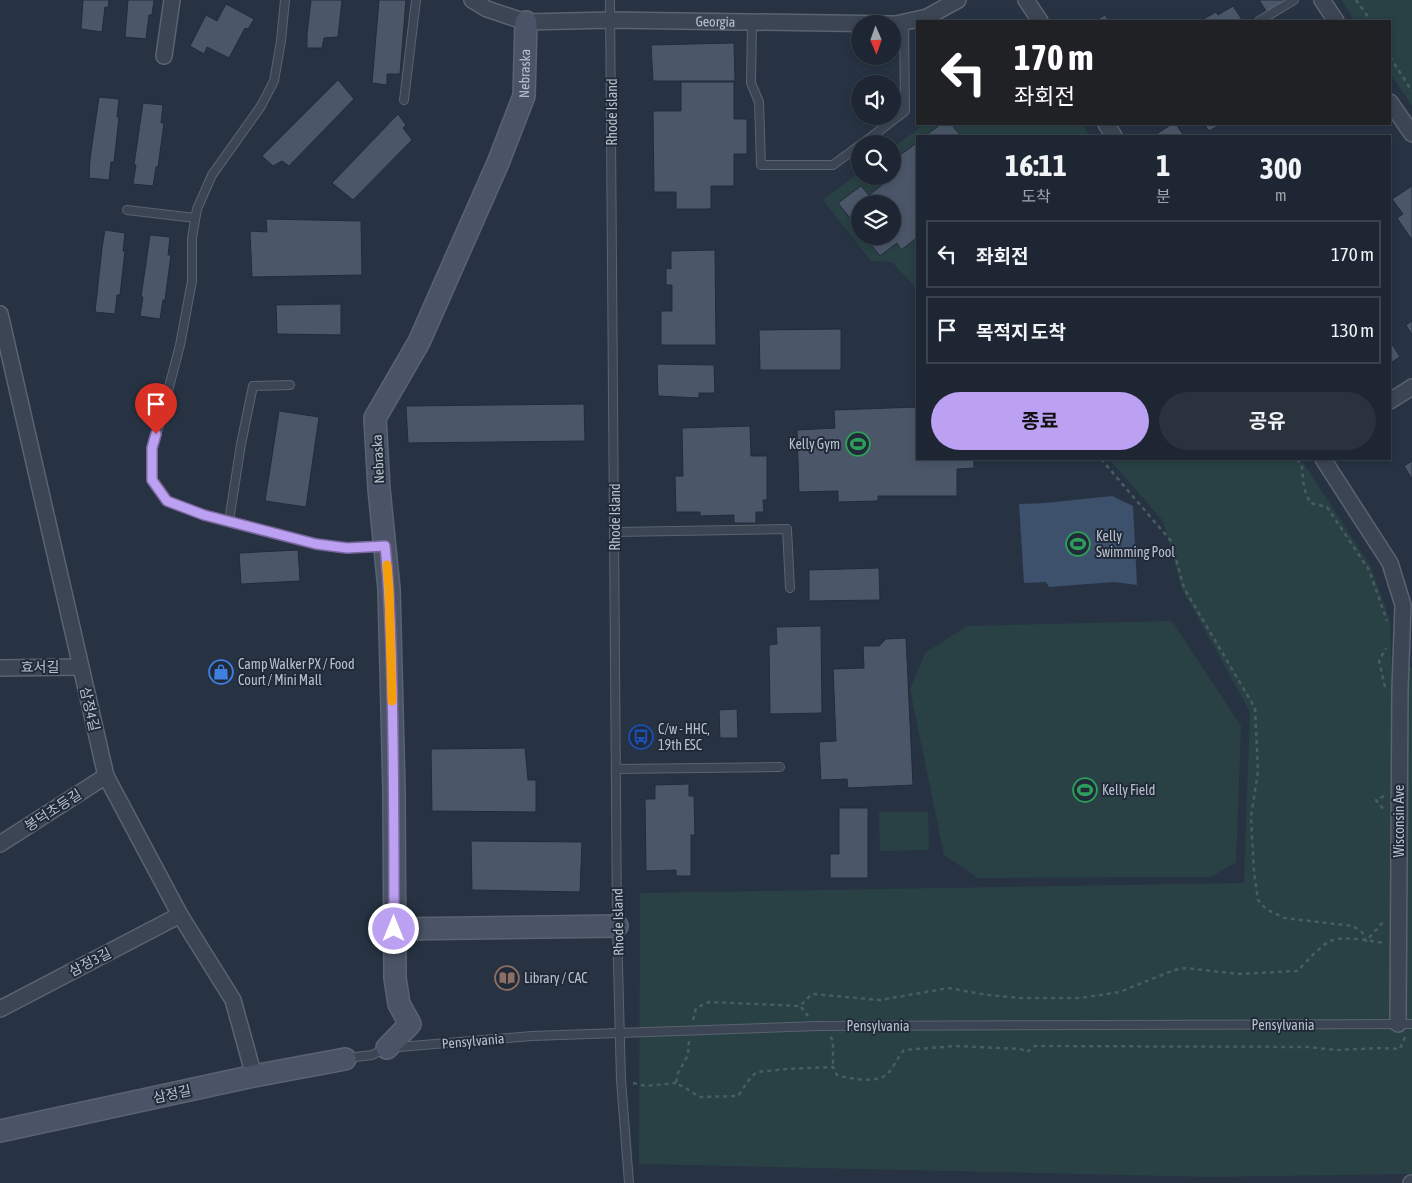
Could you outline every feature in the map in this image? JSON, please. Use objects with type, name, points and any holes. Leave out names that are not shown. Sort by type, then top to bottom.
[{"type":"street","points":[[164,56],[172,0]]},
{"type":"street","name":"Georgia","points":[[473,0],[487,9],[526,22],[611,20],[896,24],[927,17],[958,0]]},
{"type":"street","points":[[1026,0],[1039,20]]},
{"type":"street","points":[[1322,0],[1335,20]]},
{"type":"street","name":"Nebraska","points":[[387,1048],[410,1024],[398,1004],[396,978],[389,589],[379,489],[375,418],[419,342],[498,163],[524,96],[526,22]]},
{"type":"street","points":[[1391,103],[1412,134]]},
{"type":"street","name":"삼정4길","points":[[0,314],[106,776],[180,916],[233,1000],[254,1076]]},
{"type":"street","points":[[1391,400],[1412,387]]},
{"type":"street","name":"Wisconsin Ave","points":[[1324,460],[1390,563],[1402,605],[1400,699],[1405,1024]]},
{"type":"street","name":"효서길","points":[[0,668],[81,667]]},
{"type":"street","name":"봉덕초등길","points":[[0,844],[106,776]]},
{"type":"street","name":"삼정3길","points":[[0,1009],[180,916]]},
{"type":"street","points":[[394,929],[617,926]]},
{"type":"street","name":"삼정길","points":[[0,1131],[254,1076],[346,1059]]},
{"type":"lane","points":[[285,0],[282,41],[274,82],[262,106],[212,175],[196,209],[192,238],[192,281],[180,346],[152,448],[152,480],[167,501],[204,515],[316,544],[347,548],[385,546]]},
{"type":"lane","points":[[404,100],[416,0]]},
{"type":"lane","name":"Rhode Island","points":[[610,0],[617,926],[621,1080],[629,1183]]},
{"type":"lane","points":[[1262,20],[1294,0]]},
{"type":"lane","points":[[752,22],[751,83],[759,102],[760,165],[833,165],[851,152]]},
{"type":"lane","points":[[873,135],[905,111],[904,22]]},
{"type":"lane","points":[[127,210],[195,218]]},
{"type":"lane","points":[[229,521],[241,444],[253,386],[290,385]]},
{"type":"lane","points":[[615,532],[787,529],[790,588]]},
{"type":"lane","points":[[616,769],[780,767]]},
{"type":"lane","name":"Pensylvania","points":[[346,1059],[372,1055],[387,1048],[532,1036],[818,1026],[1405,1024]]},
{"type":"path","points":[[1356,0],[1370,20]]},
{"type":"path","points":[[1391,59],[1412,91]]},
{"type":"path","points":[[1102,460],[1171,541],[1184,588],[1255,708],[1258,771],[1251,817],[1254,872],[1258,900],[1266,909],[1284,918],[1353,926],[1362,932],[1366,941],[1389,916]]},
{"type":"path","points":[[1298,460],[1302,467],[1304,488],[1310,503],[1327,507],[1369,570],[1387,621],[1387,629]]},
{"type":"path","points":[[1387,690],[1384,686],[1379,661],[1388,645]]},
{"type":"path","points":[[1385,811],[1376,800],[1390,793]]},
{"type":"path","points":[[621,1080],[646,1086],[676,1083]]},
{"type":"green space","points":[[1341,0],[1412,0],[1412,106],[1391,74],[1391,20],[1354,20]]},
{"type":"green space","points":[[923,125],[1083,125],[1089,135],[916,135],[916,288],[892,262],[871,261],[858,245],[901,245],[901,195],[851,195],[851,236],[823,200],[851,179],[851,185],[901,185],[901,142]]},
{"type":"green space","points":[[1110,460],[1302,460],[1371,567],[1390,620],[1392,677],[1412,667],[1412,1174],[1211,1177],[639,1164],[640,893],[1244,883],[1250,712],[1182,589],[1163,521]]},
{"type":"green space","name":"Kelly Field","points":[[1172,621],[1241,726],[1236,862],[1211,877],[978,878],[944,855],[910,689],[925,653],[967,626]]},
{"type":"green space","points":[[879,812],[928,812],[929,850],[880,851]]},
{"type":"water","name":"Kelly Swimming Pool","points":[[1112,496],[1133,506],[1137,585],[1114,582],[1049,587],[1046,582],[1024,583],[1019,504]]},
{"type":"building","points":[[83,0],[109,0],[108,8],[105,7],[102,32],[81,29]]},
{"type":"building","points":[[128,0],[154,0],[152,15],[149,15],[146,39],[125,37]]},
{"type":"building","points":[[311,0],[342,0],[338,37],[324,38],[322,48],[307,48]]},
{"type":"building","points":[[379,0],[406,0],[400,74],[387,74],[387,85],[372,83]]},
{"type":"building","points":[[1259,0],[1289,0],[1268,14]]},
{"type":"building","points":[[226,4],[254,19],[248,29],[245,28],[229,58],[207,47],[204,54],[190,46],[206,15],[217,21]]},
{"type":"building","points":[[1233,6],[1242,20],[1202,20],[1216,12],[1218,15]]},
{"type":"building","points":[[1105,15],[1108,20],[1097,20]]},
{"type":"building","points":[[734,43],[735,81],[653,81],[651,45]]},
{"type":"building","points":[[338,80],[354,99],[289,166],[282,161],[273,166],[262,156]]},
{"type":"building","points":[[681,82],[734,82],[734,119],[747,119],[747,154],[734,154],[734,186],[711,186],[711,209],[676,209],[676,192],[654,192],[653,111],[681,111]]},
{"type":"building","points":[[99,97],[119,99],[114,162],[111,162],[109,180],[89,178]]},
{"type":"building","points":[[143,103],[163,105],[161,123],[164,123],[158,167],[156,167],[153,186],[133,184]]},
{"type":"building","points":[[398,114],[406,125],[403,128],[412,140],[353,200],[332,183]]},
{"type":"building","points":[[940,125],[952,125],[960,135],[926,135]]},
{"type":"building","points":[[1170,125],[1177,125],[1183,135],[1155,135]]},
{"type":"building","points":[[1205,125],[1219,125],[1209,131]]},
{"type":"building","points":[[916,143],[916,239],[901,250],[898,245],[901,245],[901,195],[869,195],[882,185],[901,185],[901,154]]},
{"type":"building","points":[[861,186],[869,195],[851,195],[851,220],[838,203]]},
{"type":"building","points":[[1412,186],[1412,240],[1397,218],[1403,214],[1392,199]]},
{"type":"building","points":[[266,219],[361,221],[362,275],[252,277],[250,231],[267,232]]},
{"type":"building","points":[[105,230],[125,233],[120,295],[117,295],[115,314],[95,312]]},
{"type":"building","points":[[150,235],[170,237],[168,255],[171,255],[165,300],[163,300],[160,319],[140,316]]},
{"type":"building","points":[[871,245],[894,245],[880,256]]},
{"type":"building","points":[[715,250],[716,345],[661,345],[661,311],[672,311],[672,285],[666,285],[666,268],[671,269],[671,251]]},
{"type":"building","points":[[341,304],[341,335],[277,334],[276,305]]},
{"type":"building","points":[[1412,321],[1412,335],[1406,325]]},
{"type":"building","points":[[841,329],[841,370],[760,370],[759,330]]},
{"type":"building","points":[[1391,343],[1400,357],[1391,362]]},
{"type":"building","points":[[657,364],[714,365],[715,393],[699,393],[699,398],[658,396]]},
{"type":"building","points":[[584,404],[585,441],[408,443],[406,406]]},
{"type":"building","name":"Kelly Gym","points":[[916,407],[916,460],[974,460],[974,468],[957,469],[957,496],[878,496],[878,501],[838,502],[838,491],[799,492],[797,430],[835,428],[834,410]]},
{"type":"building","points":[[279,411],[319,417],[306,507],[265,501]]},
{"type":"building","points":[[750,426],[751,456],[767,456],[767,500],[763,500],[764,512],[756,512],[756,523],[734,523],[734,515],[700,516],[700,512],[676,512],[675,476],[683,476],[682,428]]},
{"type":"building","points":[[1412,461],[1412,479],[1404,466]]},
{"type":"building","points":[[298,550],[300,581],[241,584],[239,553]]},
{"type":"building","points":[[879,568],[880,600],[809,601],[809,570]]},
{"type":"building","points":[[821,626],[822,713],[770,714],[769,645],[777,644],[776,627]]},
{"type":"building","points":[[906,638],[913,785],[848,788],[847,779],[821,780],[819,742],[836,741],[833,669],[864,668],[863,646],[879,646],[886,639]]},
{"type":"building","points":[[737,709],[738,738],[720,738],[719,710]]},
{"type":"building","points":[[525,748],[528,780],[536,780],[536,812],[432,811],[431,749]]},
{"type":"building","points":[[689,784],[689,796],[694,796],[695,835],[691,835],[691,876],[676,876],[676,870],[646,871],[645,799],[655,799],[655,785]]},
{"type":"building","points":[[839,808],[868,808],[868,878],[830,878],[830,854],[839,854]]},
{"type":"building","points":[[471,841],[582,842],[580,892],[472,890]]},
{"type":"slow traffic","points":[[387,565],[392,701]]},
{"type":"place","name":"Kelly Gym","points":[[858,444]]},
{"type":"place","name":"Kelly Swimming Pool","points":[[1078,544]]},
{"type":"place","name":"Camp Walker PX / Food Court / Mini Mall","points":[[221,672]]},
{"type":"place","name":"C/w - HHC, 19th ESC","points":[[641,737]]},
{"type":"place","name":"Kelly Field","points":[[1085,790]]},
{"type":"place","name":"Library / CAC","points":[[507,978]]},
{"type":"route","points":[[156,434],[152,448],[152,480],[167,501],[204,515],[316,544],[347,548],[385,546],[389,589],[394,791],[394,929]]}]
